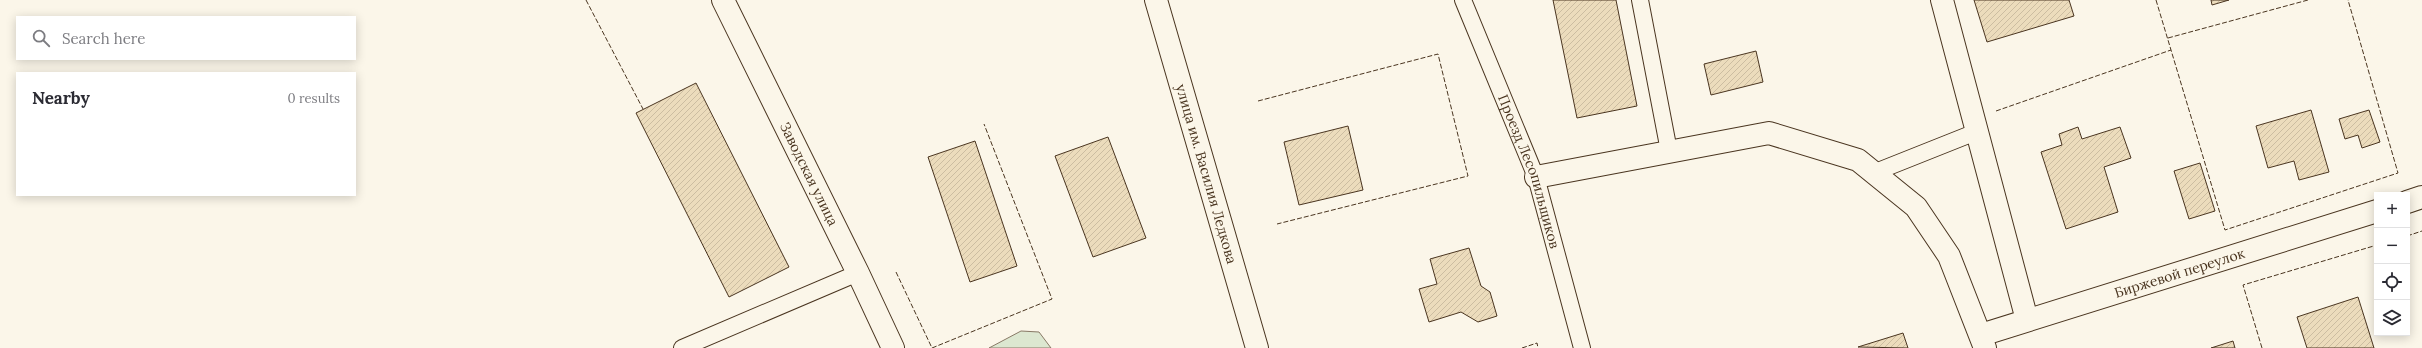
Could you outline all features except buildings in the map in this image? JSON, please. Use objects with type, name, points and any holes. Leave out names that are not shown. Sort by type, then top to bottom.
[{"type":"street","name":"Заводская улица","points":[[723,0],[858,273],[893,348]]},
{"type":"street","name":"улица им. Василия Ледкова","points":[[1156,0],[1257,348]]},
{"type":"street","points":[[1942,0],[2027,320]]},
{"type":"street","points":[[1536,177],[1769,133],[1858,160],[1916,207],[1949,256],[1983,341]]},
{"type":"street","points":[[2410,201],[2422,197]]},
{"type":"street","name":"Биржевой переулок","points":[[1983,341],[2027,320],[2374,212]]},
{"type":"lane","name":"Проезд Лесопильщиков","points":[[1463,0],[1536,177],[1582,348]]},
{"type":"lane","points":[[1640,0],[1669,151]]},
{"type":"lane","points":[[1874,173],[1976,132]]},
{"type":"lane","points":[[682,348],[858,273]]},
{"type":"green space","points":[[1021,331],[1039,332],[1051,348],[989,348]]},
{"type":"fence","points":[[586,0],[643,109]]},
{"type":"fence","points":[[2156,0],[2225,230],[2398,173],[2348,0]]},
{"type":"fence","points":[[2168,38],[2308,0]]},
{"type":"fence","points":[[1996,111],[2171,50]]},
{"type":"fence","points":[[1258,101],[1438,54],[1468,176],[1277,224]]},
{"type":"fence","points":[[896,272],[932,348],[1052,299],[984,124]]},
{"type":"fence","points":[[2410,235],[2422,231]]},
{"type":"fence","points":[[2262,348],[2243,285],[2374,246]]},
{"type":"fence","points":[[1522,348],[1537,343],[1538,348]]}]
